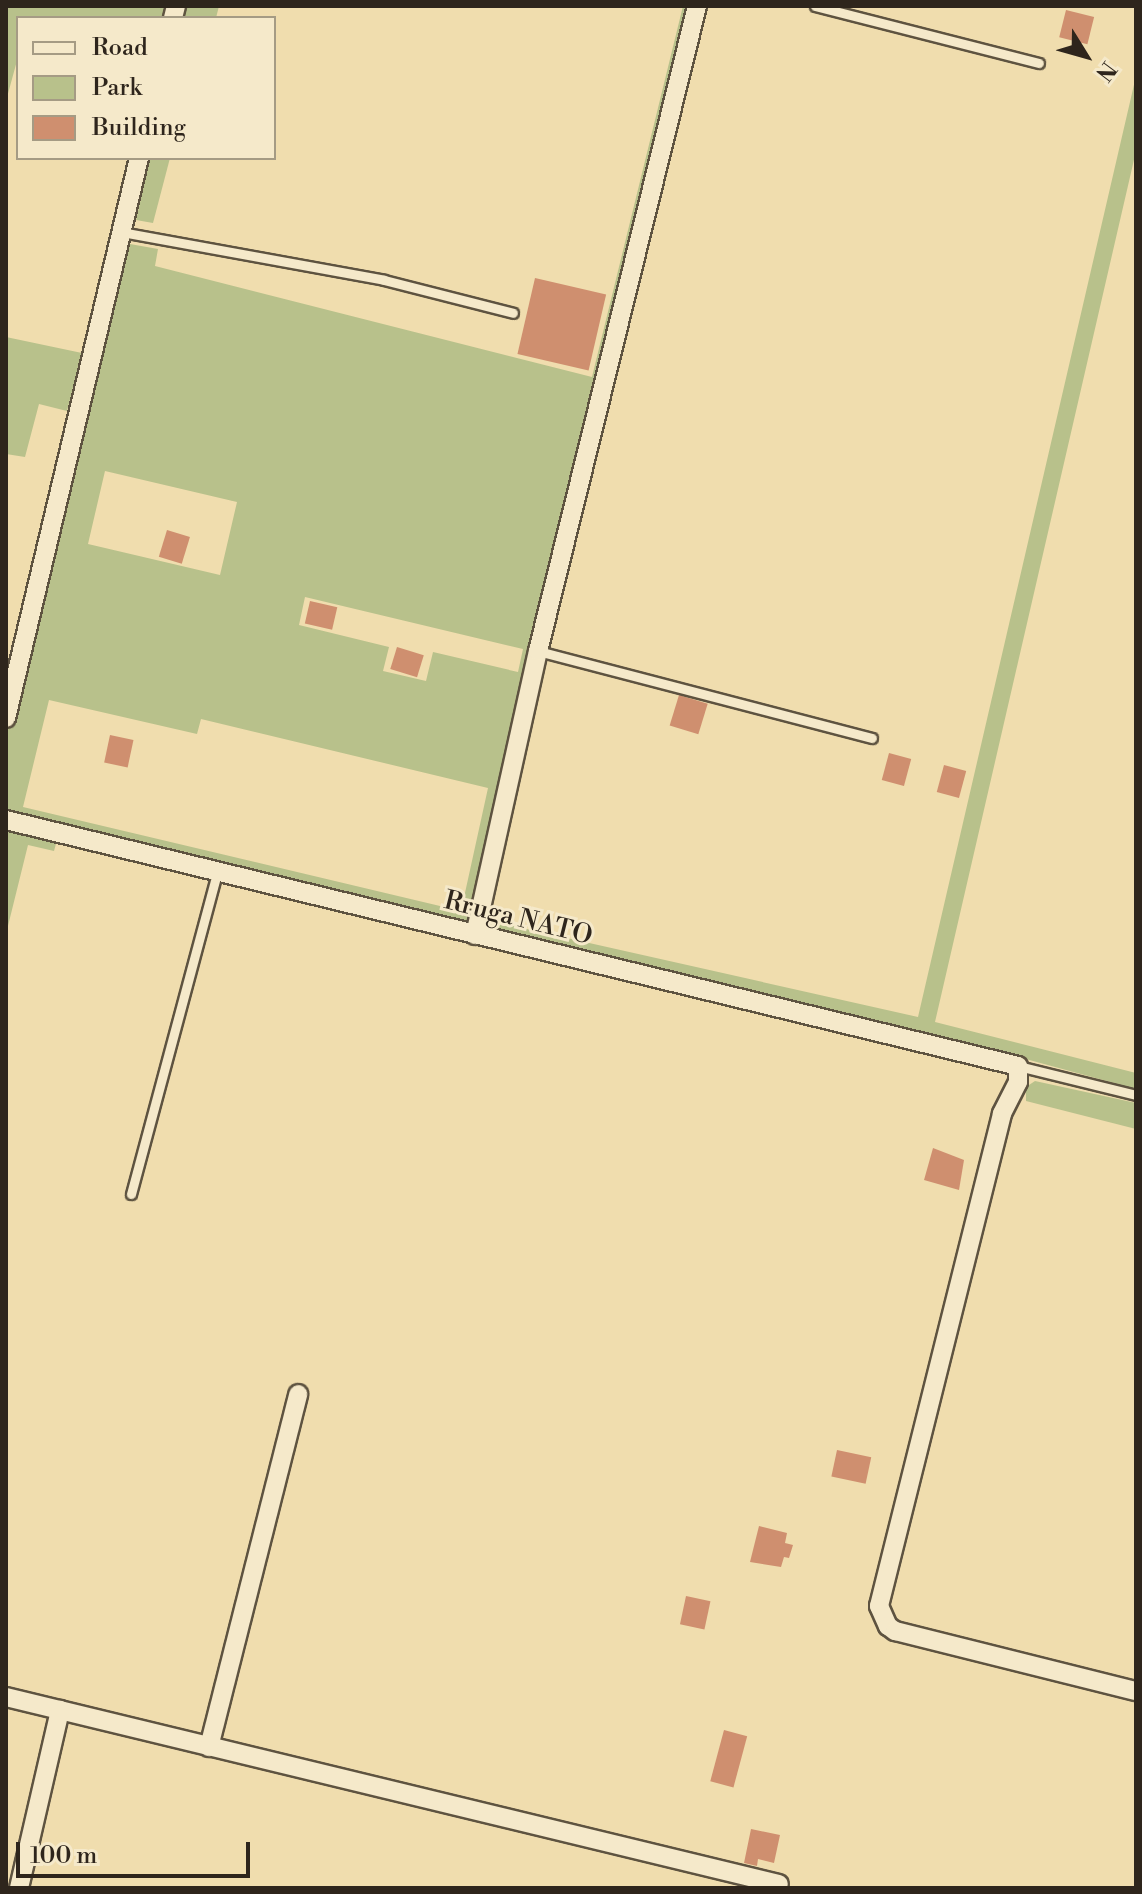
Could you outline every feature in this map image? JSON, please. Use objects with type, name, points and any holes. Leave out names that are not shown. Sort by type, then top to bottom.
[{"type":"street","points":[[475,935],[538,651],[697,6]]},
{"type":"street","points":[[6,718],[139,160]]},
{"type":"street","name":"Rruga NATO","points":[[6,820],[217,874],[330,897],[1018,1066]]},
{"type":"street","points":[[1018,1066],[1018,1082],[1002,1114],[879,1606],[888,1626],[895,1631],[1136,1691]]},
{"type":"street","points":[[209,1747],[298,1394]]},
{"type":"street","points":[[6,1697],[779,1884]]},
{"type":"street","points":[[19,1888],[60,1710]]},
{"type":"lane","points":[[815,6],[1039,63]]},
{"type":"lane","points":[[121,232],[384,280],[513,313]]},
{"type":"lane","points":[[538,651],[872,738]]},
{"type":"lane","points":[[131,1194],[217,874]]},
{"type":"lane","points":[[1018,1066],[1136,1095]]},
{"type":"green space","points":[[6,6],[165,6],[162,16],[16,16],[16,64],[6,101]]},
{"type":"green space","points":[[185,6],[219,6],[216,16],[182,16]]},
{"type":"green space","points":[[683,6],[693,6],[532,650],[469,919],[460,926],[6,816],[6,736],[122,254],[130,244],[158,249],[155,266],[592,377]],"holes":[[[105,471],[237,502],[220,575],[88,544]],[[305,597],[523,649],[518,672],[433,652],[426,681],[383,671],[389,647],[299,625]],[[49,700],[197,734],[201,719],[488,788],[461,911],[23,807]]]},
{"type":"green space","points":[[1136,76],[1136,151],[935,1022],[1136,1073],[1136,1089],[1022,1058],[483,935],[487,920],[918,1017]]},
{"type":"green space","points":[[150,160],[169,160],[153,223],[136,220]]},
{"type":"green space","points":[[6,337],[82,353],[67,411],[39,404],[25,457],[6,454]]},
{"type":"green space","points":[[6,828],[57,840],[54,851],[28,845],[6,934]]},
{"type":"green space","points":[[1035,1081],[1136,1103],[1136,1129],[1026,1101],[1026,1087]]},
{"type":"building","points":[[1066,10],[1094,17],[1087,44],[1059,37]]},
{"type":"building","points":[[535,278],[606,294],[589,370],[517,354]]},
{"type":"building","points":[[167,530],[190,537],[182,564],[159,557]]},
{"type":"building","points":[[310,601],[337,607],[332,630],[305,623]]},
{"type":"building","points":[[397,647],[424,655],[417,677],[390,669]]},
{"type":"building","points":[[679,695],[708,704],[698,734],[670,726]]},
{"type":"building","points":[[110,735],[133,740],[128,767],[104,762]]},
{"type":"building","points":[[889,753],[911,759],[904,786],[882,780]]},
{"type":"building","points":[[944,765],[966,771],[959,798],[937,792]]},
{"type":"building","points":[[933,1148],[964,1160],[959,1190],[924,1180]]},
{"type":"building","points":[[837,1450],[871,1457],[866,1484],[831,1476]]},
{"type":"building","points":[[759,1526],[787,1533],[785,1543],[793,1545],[789,1558],[784,1557],[781,1567],[750,1562]]},
{"type":"building","points":[[686,1596],[710,1601],[704,1630],[680,1624]]},
{"type":"building","points":[[724,1730],[747,1736],[733,1787],[710,1781]]},
{"type":"building","points":[[751,1829],[780,1835],[774,1863],[758,1859],[757,1866],[744,1863]]}]
